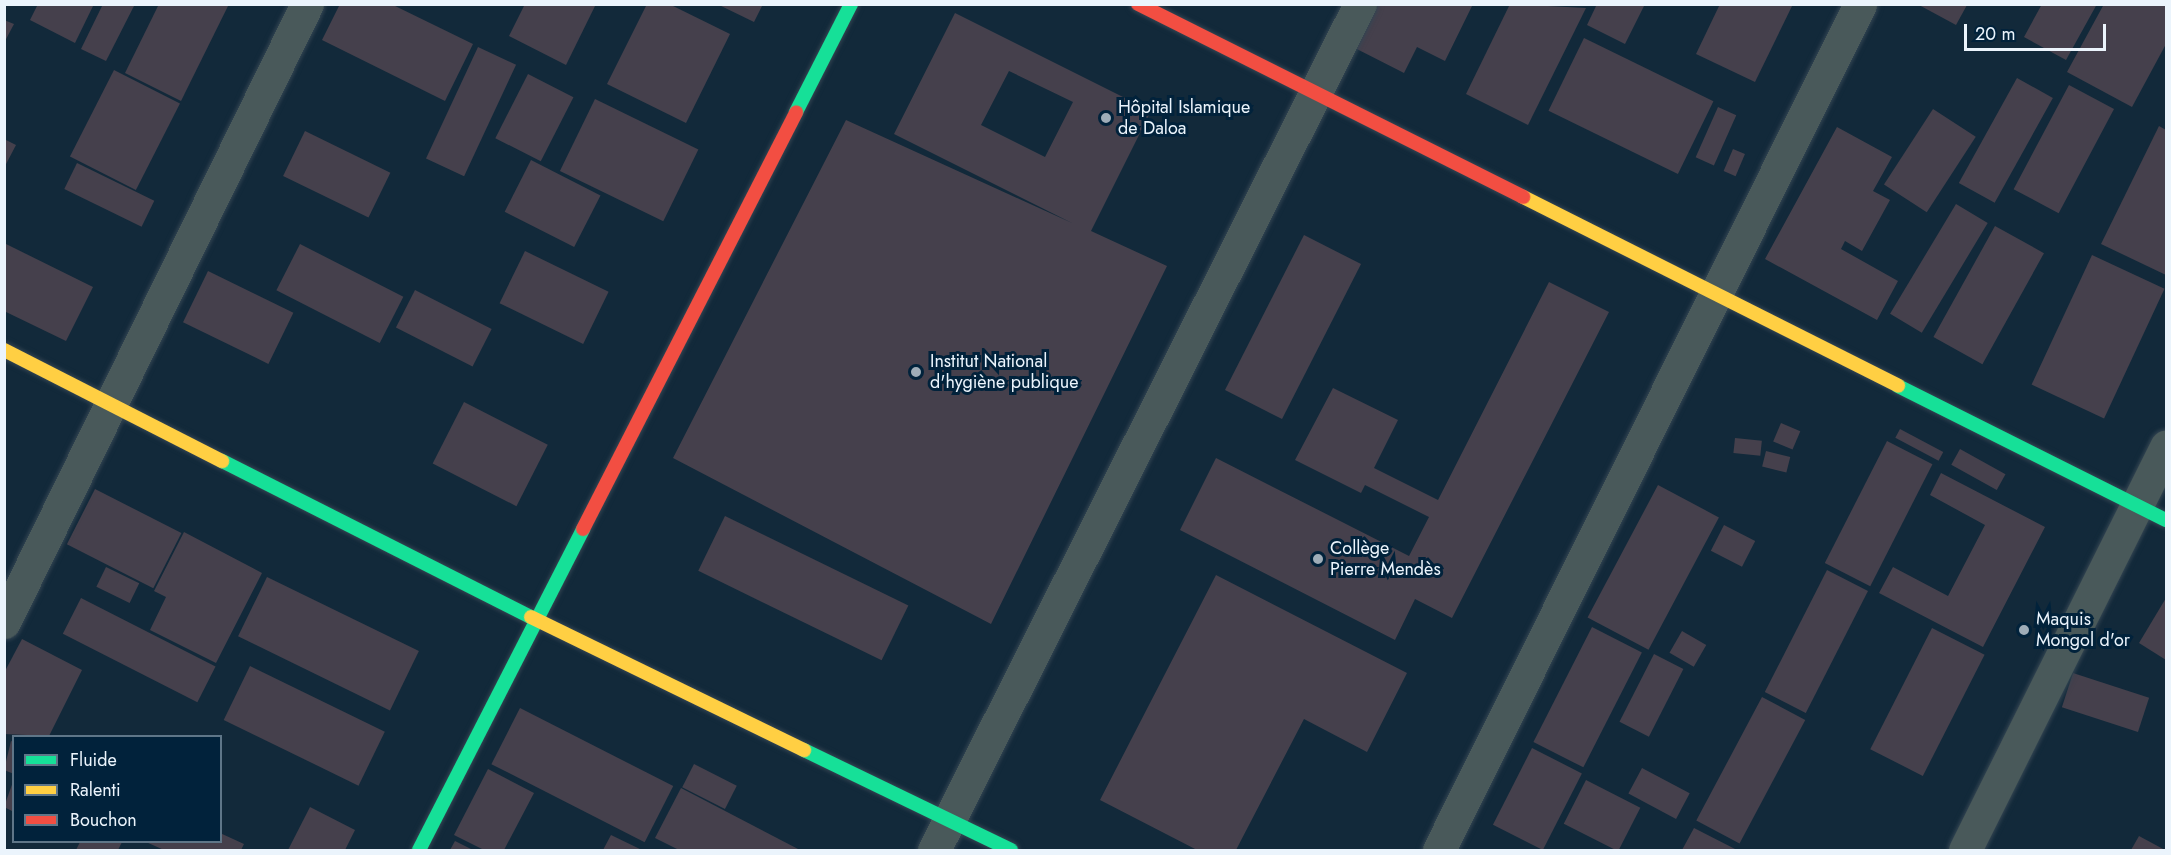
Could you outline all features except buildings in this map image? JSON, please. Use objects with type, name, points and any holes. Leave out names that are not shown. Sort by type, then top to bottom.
[{"type":"street","points":[[4,622],[113,405],[307,4]]},
{"type":"street","points":[[418,850],[540,622],[851,4]]},
{"type":"street","points":[[1138,4],[1314,96],[2166,520]]},
{"type":"street","points":[[934,850],[1360,4]]},
{"type":"street","points":[[1439,850],[1713,294],[1860,4]]},
{"type":"street","points":[[4,350],[540,622],[951,818],[1011,850]]},
{"type":"street","points":[[1965,850],[2166,446]]},
{"type":"traffic: fast","points":[[796,112],[851,4]]},
{"type":"traffic: fast","points":[[1898,386],[2166,520]]},
{"type":"traffic: fast","points":[[222,461],[531,617]]},
{"type":"traffic: fast","points":[[419,850],[583,529]]},
{"type":"traffic: fast","points":[[804,750],[1011,850]]},
{"type":"traffic: slow","points":[[1523,197],[1898,386]]},
{"type":"traffic: slow","points":[[4,350],[222,461]]},
{"type":"traffic: slow","points":[[531,617],[804,750]]},
{"type":"traffic: jam","points":[[1138,4],[1523,197]]},
{"type":"traffic: jam","points":[[583,529],[796,112]]},
{"type":"place","name":"Hôpital Islamique de Daloa","points":[[1106,118]]},
{"type":"place","name":"Institut National d'hygiène publique","points":[[916,372]]},
{"type":"place","name":"Collège Pierre Mendès","points":[[1318,559]]},
{"type":"place","name":"Maquis Mongol d'or","points":[[2024,630]]}]
